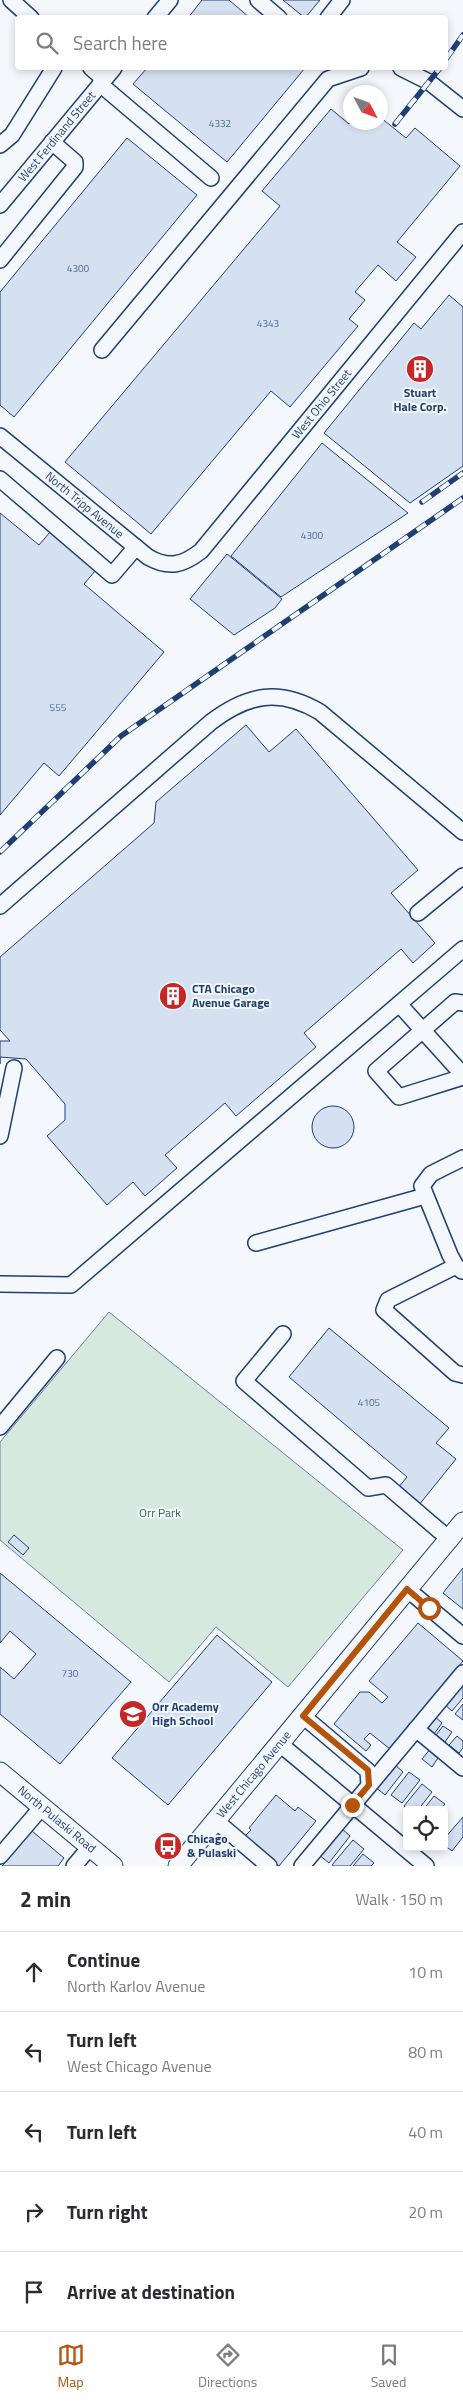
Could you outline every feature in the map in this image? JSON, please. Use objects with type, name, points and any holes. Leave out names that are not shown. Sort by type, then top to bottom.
[{"type":"main road","name":"West Chicago Avenue","points":[[178,1866],[463,1522]]},
{"type":"main road","name":"North Pulaski Road","points":[[0,1772],[113,1866]]},
{"type":"street","points":[[10,0],[28,15]]},
{"type":"street","points":[[158,15],[170,0]]},
{"type":"street","points":[[258,0],[276,15]]},
{"type":"street","points":[[330,15],[342,0]]},
{"type":"street","points":[[0,145],[12,135],[53,70]]},
{"type":"street","points":[[94,70],[106,77],[211,178]]},
{"type":"street","points":[[102,350],[328,79],[355,70]]},
{"type":"street","points":[[404,70],[429,82],[463,109]]},
{"type":"street","name":"West Ferdinand Street","points":[[1,203],[106,77]]},
{"type":"street","points":[[0,260],[75,167],[75,162],[52,142]]},
{"type":"street","name":"West Ohio Street","points":[[172,566],[189,560],[201,551],[463,232]]},
{"type":"street","name":"North Tripp Avenue","points":[[0,436],[136,547],[160,564],[172,566]]},
{"type":"street","points":[[0,478],[112,575],[136,547]]},
{"type":"street","points":[[0,906],[211,722],[229,709],[267,696],[288,698],[320,712],[463,832]]},
{"type":"street","points":[[418,913],[463,876]]},
{"type":"street","points":[[0,1284],[71,1286],[463,949]]},
{"type":"street","points":[[399,1004],[423,1030],[463,1076],[399,1097],[376,1070],[423,1030],[455,1002],[463,1003]]},
{"type":"street","points":[[0,1136],[14,1068]]},
{"type":"street","points":[[463,1158],[431,1174],[422,1186],[459,1268],[388,1300],[384,1310],[455,1373],[463,1376]]},
{"type":"street","points":[[256,1242],[425,1196]]},
{"type":"street","points":[[283,1334],[244,1381],[368,1488],[386,1484],[449,1539]]},
{"type":"street","points":[[0,1427],[57,1358]]},
{"type":"street","points":[[407,1589],[463,1636]]},
{"type":"street","points":[[302,1866],[463,1673]]},
{"type":"street","points":[[303,1716],[368,1770],[369,1785]]},
{"type":"street","points":[[416,1729],[463,1768]]},
{"type":"street","points":[[280,1744],[426,1866]]},
{"type":"street","points":[[0,1856],[42,1807]]},
{"type":"street","points":[[216,1821],[269,1866]]},
{"type":"street","points":[[74,1866],[90,1847]]},
{"type":"green space","name":"Orr Park","points":[[109,1312],[403,1550],[288,1687],[216,1627],[169,1682],[0,1540],[0,1442]]},
{"type":"building","points":[[202,0],[229,0],[246,15],[190,15]]},
{"type":"building","points":[[283,0],[320,0],[308,15],[301,15]]},
{"type":"building","points":[[145,70],[303,70],[227,162],[133,84]]},
{"type":"building","points":[[331,109],[343,119],[343,130],[388,130],[388,123],[406,138],[415,128],[460,166],[397,242],[416,257],[396,281],[378,265],[355,292],[365,300],[349,319],[358,326],[290,407],[271,391],[151,534],[65,462],[280,206],[262,191]]},
{"type":"building","points":[[127,138],[197,195],[14,417],[0,405],[0,292]]},
{"type":"building","name":"Stuart Hale Corp.","points":[[449,295],[463,307],[463,466],[410,503],[324,433],[414,323],[421,329]]},
{"type":"building","points":[[322,443],[408,513],[281,597],[231,556]]},
{"type":"building","points":[[0,513],[39,545],[50,532],[96,570],[84,584],[164,652],[59,776],[44,763],[0,815]]},
{"type":"building","points":[[227,554],[282,599],[275,608],[234,635],[190,599]]},
{"type":"building","name":"CTA Chicago Avenue Garage","points":[[246,725],[269,752],[296,729],[418,870],[391,893],[435,943],[413,963],[401,949],[304,1033],[316,1047],[236,1116],[225,1103],[165,1155],[177,1168],[145,1196],[133,1182],[107,1205],[47,1136],[65,1120],[65,1104],[26,1059],[0,1057],[0,1041],[10,1041],[0,1030],[0,957],[154,823],[156,802]]},
{"type":"building","points":[[337,1106],[345,1109],[351,1115],[354,1127],[351,1139],[345,1145],[329,1148],[321,1145],[315,1139],[312,1123],[315,1115],[321,1109]]},
{"type":"building","points":[[329,1328],[449,1428],[436,1443],[456,1459],[419,1505],[398,1488],[407,1477],[289,1377]]},
{"type":"building","points":[[14,1535],[29,1548],[23,1555],[8,1542]]},
{"type":"building","points":[[463,1568],[463,1609],[443,1593]]},
{"type":"building","points":[[0,1573],[131,1682],[60,1764],[0,1714],[0,1667],[14,1679],[36,1654],[10,1631],[0,1643]]},
{"type":"building","points":[[418,1623],[463,1661],[390,1749],[370,1733],[364,1739],[371,1745],[366,1751],[334,1724],[360,1692],[369,1692],[382,1703],[388,1697],[369,1681]]},
{"type":"building","points":[[217,1635],[272,1682],[168,1805],[112,1758]]},
{"type":"building","points":[[463,1679],[463,1698],[452,1711],[443,1703]]},
{"type":"building","points":[[463,1704],[463,1720],[455,1714]]},
{"type":"building","points":[[433,1715],[442,1723],[434,1734],[425,1726]]},
{"type":"building","points":[[443,1726],[452,1732],[445,1742],[436,1735]]},
{"type":"building","points":[[457,1736],[463,1741],[463,1748],[459,1753],[449,1745]]},
{"type":"building","points":[[431,1748],[440,1755],[432,1767],[422,1759]]},
{"type":"building","points":[[393,1763],[403,1772],[385,1795],[374,1786]]},
{"type":"building","points":[[409,1772],[420,1780],[402,1803],[391,1795]]},
{"type":"building","points":[[422,1784],[432,1792],[421,1806],[404,1806]]},
{"type":"building","points":[[276,1795],[295,1811],[298,1807],[316,1821],[279,1866],[244,1837]]},
{"type":"building","points":[[434,1796],[445,1804],[443,1806],[426,1806]]},
{"type":"building","points":[[463,1817],[463,1837],[452,1851],[448,1848],[448,1834]]},
{"type":"building","points":[[340,1827],[350,1836],[329,1863],[318,1854]]},
{"type":"building","points":[[32,1831],[64,1858],[58,1866],[2,1866]]},
{"type":"building","points":[[353,1840],[364,1849],[350,1866],[332,1865]]},
{"type":"building","points":[[363,1854],[374,1863],[371,1866],[353,1866]]},
{"type":"railway","points":[[448,56],[463,35]]},
{"type":"railway","points":[[395,124],[438,70]]},
{"type":"railway","points":[[422,502],[463,473]]},
{"type":"railway","points":[[0,852],[121,736],[463,498]]},
{"type":"place","name":"Stuart Hale Corp.","points":[[420,369]]},
{"type":"place","name":"CTA Chicago Avenue Garage","points":[[173,996]]},
{"type":"place","name":"Orr Academy High School","points":[[133,1714]]},
{"type":"place","name":"Chicago & Pulaski","points":[[168,1846]]},
{"type":"route","points":[[352,1805],[369,1785],[368,1770],[303,1716],[407,1589],[429,1608]]}]
